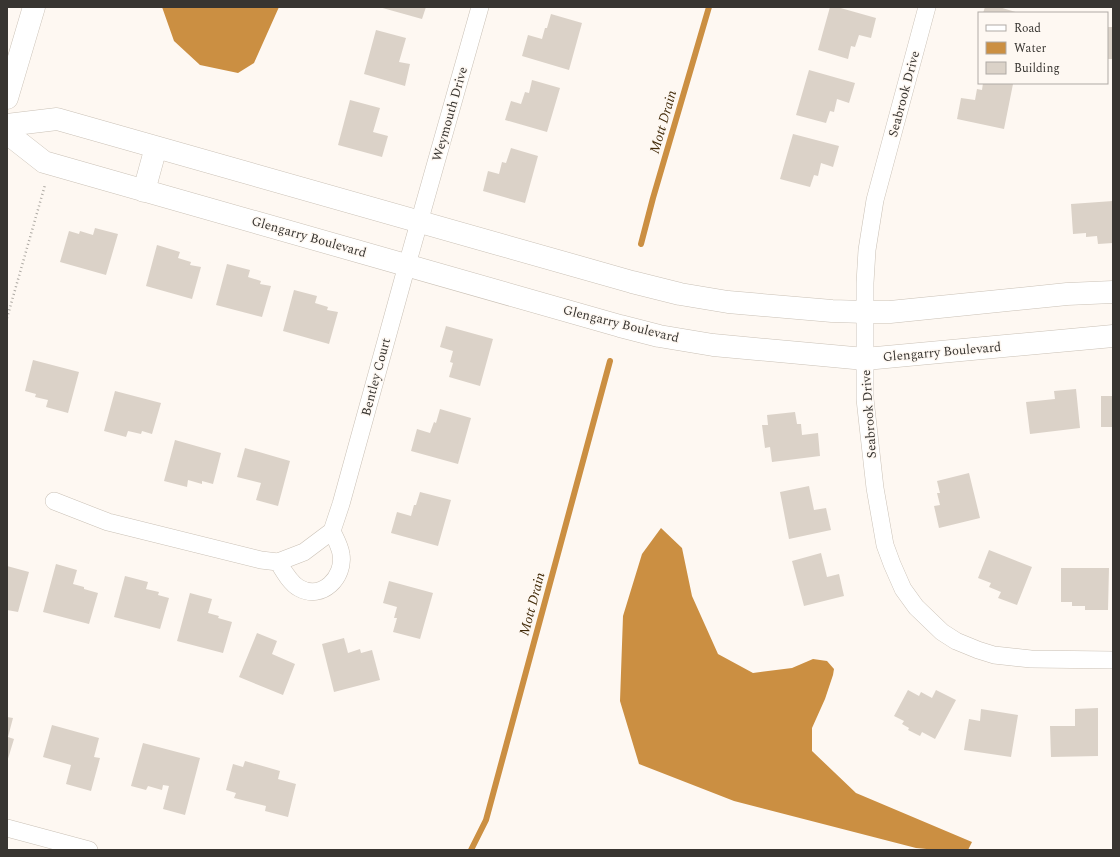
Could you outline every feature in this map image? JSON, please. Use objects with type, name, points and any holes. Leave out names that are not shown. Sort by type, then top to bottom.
[{"type":"street","points":[[7,98],[34,7]]},
{"type":"street","name":"Weymouth Drive","points":[[419,222],[480,7]]},
{"type":"street","name":"Seabrook Drive","points":[[928,7],[875,200],[867,250],[865,283],[865,399],[875,488],[885,545],[903,589],[916,607],[942,632],[956,641],[994,655],[1031,659],[1113,660]]},
{"type":"street","points":[[7,125],[57,119],[616,278],[680,294],[728,302],[832,311],[890,312],[1067,294],[1113,292]]},
{"type":"street","name":"Glengarry Boulevard","points":[[7,133],[44,162],[659,336],[713,345],[865,359],[1113,336]]},
{"type":"street","points":[[144,191],[156,147]]},
{"type":"street","name":"Bentley Court","points":[[332,531],[341,504],[419,222]]},
{"type":"street","points":[[54,501],[108,522],[261,560],[278,562],[304,552],[332,531],[341,553],[341,566],[336,578],[328,587],[313,592],[299,588],[289,578],[278,562]]},
{"type":"street","points":[[7,828],[89,850]]},
{"type":"path","points":[[7,318],[46,183]]},
{"type":"water","points":[[162,7],[279,7],[254,63],[238,73],[200,65],[174,41]]},
{"type":"water","points":[[661,528],[682,548],[692,596],[718,654],[753,673],[792,668],[813,659],[827,661],[834,669],[833,675],[825,699],[812,728],[812,751],[856,793],[972,842],[968,850],[916,848],[734,801],[639,764],[620,701],[623,616],[642,554]]},
{"type":"building","points":[[379,7],[426,7],[422,19]]},
{"type":"building","points":[[830,7],[837,7],[876,18],[871,38],[859,35],[855,47],[851,46],[848,59],[818,50]]},
{"type":"building","points":[[985,7],[999,7],[1016,12],[983,12]]},
{"type":"building","points":[[551,14],[582,23],[569,70],[522,56],[528,35],[542,39]]},
{"type":"building","points":[[1108,27],[1113,27],[1113,59],[1108,59]]},
{"type":"building","points":[[376,30],[406,38],[399,62],[410,64],[405,86],[364,74]]},
{"type":"building","points":[[809,70],[855,83],[849,103],[837,99],[834,112],[830,111],[826,123],[796,115]]},
{"type":"building","points":[[532,80],[560,88],[547,132],[505,120],[511,101],[521,104],[525,92],[529,93]]},
{"type":"building","points":[[983,84],[1013,84],[1004,129],[957,119],[961,98],[975,100],[977,89],[982,90]]},
{"type":"building","points":[[350,100],[380,108],[373,132],[388,136],[382,157],[338,145]]},
{"type":"building","points":[[793,134],[839,146],[833,167],[821,163],[818,176],[814,175],[810,187],[780,179]]},
{"type":"building","points":[[511,148],[538,156],[525,203],[483,191],[488,171],[499,174],[502,162],[506,163]]},
{"type":"building","points":[[1113,201],[1113,243],[1098,244],[1097,236],[1086,237],[1086,233],[1073,234],[1071,204]]},
{"type":"building","points":[[95,228],[118,234],[106,275],[60,262],[69,231],[79,234],[80,231],[93,235]]},
{"type":"building","points":[[157,245],[180,252],[178,258],[191,262],[190,265],[201,267],[192,299],[146,286]]},
{"type":"building","points":[[227,264],[250,270],[248,277],[261,281],[260,284],[271,286],[262,317],[216,305]]},
{"type":"building","points":[[294,290],[317,296],[315,303],[328,307],[327,310],[338,312],[329,344],[283,331]]},
{"type":"building","points":[[446,326],[493,339],[480,386],[449,377],[453,363],[450,362],[453,351],[440,347]]},
{"type":"building","points":[[33,360],[79,372],[68,413],[46,407],[48,400],[35,397],[36,394],[25,391]]},
{"type":"building","points":[[1076,389],[1080,428],[1030,434],[1026,402],[1055,399],[1054,391]]},
{"type":"building","points":[[115,391],[161,403],[152,434],[142,431],[141,434],[128,431],[126,437],[104,431]]},
{"type":"building","points":[[1101,396],[1113,396],[1113,427],[1101,427]]},
{"type":"building","points":[[440,409],[471,418],[458,464],[411,451],[417,429],[430,433],[434,422],[436,423]]},
{"type":"building","points":[[795,412],[797,424],[801,424],[802,435],[818,433],[820,456],[772,462],[770,447],[765,448],[762,425],[768,425],[767,415]]},
{"type":"building","points":[[175,440],[221,453],[213,484],[202,481],[202,484],[188,480],[187,487],[164,481]]},
{"type":"building","points":[[245,448],[290,461],[278,506],[256,500],[261,483],[237,477]]},
{"type":"building","points":[[969,473],[980,518],[939,528],[934,506],[940,505],[937,493],[940,493],[937,481]]},
{"type":"building","points":[[809,486],[814,510],[826,508],[831,530],[789,539],[780,492]]},
{"type":"building","points":[[420,492],[451,500],[438,546],[391,533],[397,512],[411,516]]},
{"type":"building","points":[[989,550],[1032,567],[1017,605],[998,598],[1001,592],[989,587],[991,583],[978,578]]},
{"type":"building","points":[[821,553],[827,577],[839,574],[844,596],[804,606],[792,561]]},
{"type":"building","points":[[56,564],[77,570],[73,584],[98,593],[89,624],[43,612]]},
{"type":"building","points":[[7,566],[29,572],[18,612],[7,610]]},
{"type":"building","points":[[1061,568],[1109,568],[1108,610],[1085,610],[1085,606],[1072,606],[1072,602],[1061,602]]},
{"type":"building","points":[[125,576],[148,582],[146,589],[159,592],[158,595],[169,598],[160,629],[114,617]]},
{"type":"building","points":[[389,581],[433,593],[420,639],[393,632],[397,618],[394,618],[397,607],[383,603]]},
{"type":"building","points":[[190,593],[212,599],[208,613],[232,622],[223,653],[177,641]]},
{"type":"building","points":[[257,633],[277,641],[272,654],[295,664],[283,695],[239,677]]},
{"type":"building","points":[[344,638],[348,653],[360,649],[361,653],[372,650],[380,680],[334,692],[322,644]]},
{"type":"building","points":[[908,690],[919,696],[921,692],[932,698],[936,690],[956,700],[935,739],[922,732],[920,736],[908,730],[909,728],[902,724],[904,721],[894,716]]},
{"type":"building","points":[[1098,708],[1098,756],[1051,757],[1050,726],[1075,726],[1075,709]]},
{"type":"building","points":[[981,709],[1018,715],[1011,757],[964,750],[969,719],[980,721]]},
{"type":"building","points":[[7,717],[13,718],[8,737],[14,739],[7,762]]},
{"type":"building","points":[[52,725],[99,738],[94,757],[100,758],[91,791],[66,784],[71,765],[43,757]]},
{"type":"building","points":[[143,743],[200,758],[185,815],[163,809],[169,786],[163,785],[162,790],[148,786],[146,790],[131,786]]},
{"type":"building","points":[[245,761],[280,771],[278,779],[296,784],[288,817],[265,811],[266,806],[234,798],[236,793],[226,790],[233,764],[243,767]]},
{"type":"waterway","name":"Mott Drain","points":[[641,244],[709,7]]},
{"type":"waterway","name":"Mott Drain","points":[[471,850],[486,820],[610,361]]}]
